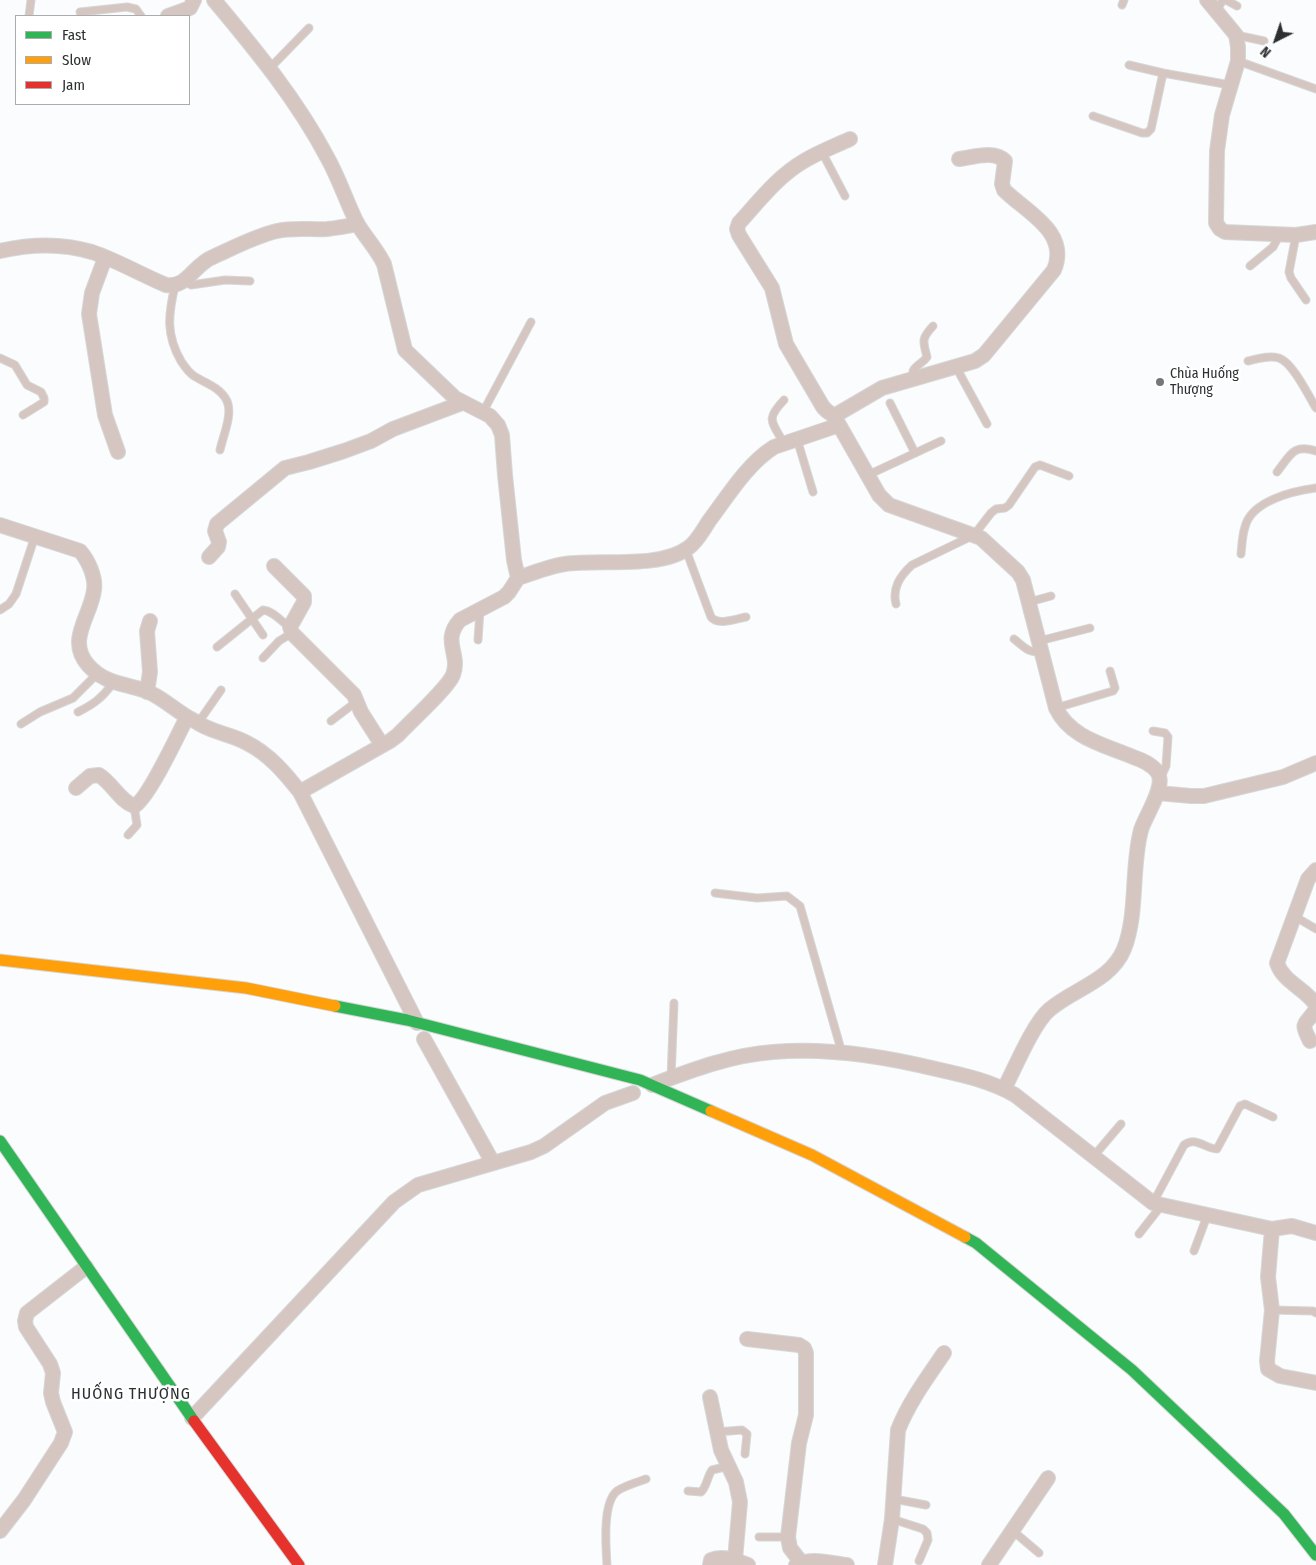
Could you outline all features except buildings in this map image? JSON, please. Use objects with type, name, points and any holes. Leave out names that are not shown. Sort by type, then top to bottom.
[{"type":"main road","points":[[0,960],[50,971],[169,991]]},
{"type":"main road","points":[[0,970],[50,971],[246,988],[417,1023],[631,1078],[652,1085],[786,1143],[976,1243],[1132,1370],[1284,1514],[1316,1555]]},
{"type":"main road","points":[[420,1038],[441,1044]]},
{"type":"main road","points":[[566,1073],[583,1077]]},
{"type":"main road","points":[[616,1088],[638,1094]]},
{"type":"main road","points":[[0,1141],[192,1418],[299,1565]]},
{"type":"main road","points":[[781,1154],[786,1143]]},
{"type":"street","points":[[171,15],[190,8],[194,0]]},
{"type":"street","points":[[214,0],[306,120],[328,158],[358,224],[379,253],[384,264],[405,350],[462,403],[490,416],[498,425],[502,435],[513,551],[518,578]]},
{"type":"street","points":[[1207,0],[1222,4],[1236,35],[1238,61],[1222,115],[1217,152],[1216,223],[1225,232],[1296,235],[1316,232]]},
{"type":"street","points":[[850,139],[804,161],[773,185],[739,223],[737,229],[738,235],[772,288],[786,344],[823,406],[836,420],[879,495],[889,504],[960,532],[981,538],[1018,572],[1023,580],[1060,718],[1082,736],[1141,760],[1158,773],[1159,786],[1142,829],[1129,931],[1124,950],[1108,973],[1049,1010],[1040,1021],[1004,1088]]},
{"type":"street","points":[[300,792],[398,735],[446,685],[453,675],[455,664],[451,637],[460,620],[504,596],[518,578],[564,564],[640,562],[676,555],[692,545],[755,463],[774,447],[836,420],[874,391],[975,361],[984,355],[1054,270],[1058,261],[1058,248],[1045,224],[1004,190],[1002,184],[1006,161],[1002,157],[994,155],[959,159]]},
{"type":"street","points":[[0,251],[34,245],[92,252],[166,285],[180,284],[208,259],[269,233],[280,230],[329,229],[358,224]]},
{"type":"street","points":[[105,258],[92,293],[89,314],[105,415],[118,452]]},
{"type":"street","points":[[209,556],[218,547],[220,542],[215,531],[216,524],[285,468],[353,448],[393,429],[462,403]]},
{"type":"street","points":[[0,525],[80,551],[89,562],[95,588],[78,637],[80,652],[86,664],[97,674],[113,683],[147,692],[209,729],[228,734],[248,743],[283,770],[300,792],[417,1023]]},
{"type":"street","points":[[274,566],[304,596],[304,602],[291,630],[350,690],[361,712],[382,745]]},
{"type":"street","points":[[147,692],[150,672],[147,631],[150,621]]},
{"type":"street","points":[[76,788],[90,776],[99,775],[108,781],[128,804],[134,806],[139,804],[192,720]]},
{"type":"street","points":[[1159,786],[1191,796],[1204,796],[1283,777],[1316,763]]},
{"type":"street","points":[[1310,1041],[1304,1025],[1316,1007],[1285,977],[1279,970],[1277,963],[1308,879],[1316,870]]},
{"type":"street","points":[[420,1038],[492,1164]]},
{"type":"street","points":[[652,1085],[685,1071],[734,1058],[773,1052],[809,1051],[860,1054],[915,1064],[968,1076],[1004,1088],[1157,1205],[1272,1229],[1292,1226],[1316,1233]]},
{"type":"street","points":[[192,1418],[394,1202],[418,1184],[531,1152],[544,1146],[605,1103],[638,1094]]},
{"type":"street","points":[[1272,1229],[1268,1276],[1272,1310],[1267,1361],[1268,1369],[1280,1376],[1316,1384]]},
{"type":"street","points":[[0,1531],[24,1500],[61,1442],[65,1432],[51,1393],[53,1373],[50,1364],[26,1327],[27,1313],[86,1267]]},
{"type":"street","points":[[746,1339],[799,1345],[804,1348],[806,1353],[806,1415],[799,1443],[788,1537],[790,1548],[798,1564],[814,1560],[847,1565]]},
{"type":"street","points":[[886,1565],[894,1499],[898,1430],[916,1394],[944,1353]]},
{"type":"street","points":[[710,1397],[721,1450],[736,1482],[740,1502],[734,1560]]},
{"type":"street","points":[[989,1565],[1048,1478]]},
{"type":"street","points":[[710,1565],[711,1560],[715,1558],[734,1560],[748,1565]]},
{"type":"lane","points":[[29,15],[31,0]]},
{"type":"lane","points":[[1222,4],[1236,6]]},
{"type":"lane","points":[[80,12],[127,7],[136,9],[140,15]]},
{"type":"lane","points":[[268,69],[309,28]]},
{"type":"lane","points":[[1236,35],[1264,42]]},
{"type":"lane","points":[[1238,61],[1316,89]]},
{"type":"lane","points":[[1129,65],[1230,85]]},
{"type":"lane","points":[[1092,116],[1142,133],[1148,133],[1151,129],[1163,73]]},
{"type":"lane","points":[[822,152],[845,196]]},
{"type":"lane","points":[[1250,266],[1273,247],[1280,234]]},
{"type":"lane","points":[[1296,235],[1289,272],[1306,300]]},
{"type":"lane","points":[[220,450],[229,412],[227,402],[212,385],[194,376],[186,369],[178,355],[170,337],[171,302],[180,284],[190,285],[225,280],[250,281]]},
{"type":"lane","points":[[483,412],[531,322]]},
{"type":"lane","points":[[915,379],[913,371],[927,357],[923,339],[933,326]]},
{"type":"lane","points":[[0,358],[15,365],[27,385],[41,392],[44,398],[44,402],[23,415]]},
{"type":"lane","points":[[1248,361],[1278,358],[1286,362],[1316,408]]},
{"type":"lane","points":[[956,367],[988,424]]},
{"type":"lane","points":[[784,400],[773,412],[772,421],[790,441],[813,492]]},
{"type":"lane","points":[[890,403],[915,453]]},
{"type":"lane","points":[[868,476],[941,441]]},
{"type":"lane","points":[[1277,472],[1297,449],[1304,447],[1316,451]]},
{"type":"lane","points":[[896,604],[895,588],[912,565],[974,535],[991,512],[1009,505],[1035,467],[1040,465],[1069,476]]},
{"type":"lane","points":[[1241,554],[1245,526],[1250,517],[1261,506],[1287,494],[1316,488]]},
{"type":"lane","points":[[0,610],[10,604],[16,594],[35,536]]},
{"type":"lane","points":[[686,550],[714,621],[719,622],[746,617]]},
{"type":"lane","points":[[235,594],[262,635]]},
{"type":"lane","points":[[1029,602],[1051,596]]},
{"type":"lane","points":[[217,647],[263,610],[268,610],[291,630],[263,658]]},
{"type":"lane","points":[[478,640],[480,610]]},
{"type":"lane","points":[[1014,639],[1035,653],[1040,646],[1090,628]]},
{"type":"lane","points":[[1056,708],[1113,691],[1115,688],[1110,671]]},
{"type":"lane","points":[[20,724],[40,712],[73,698],[97,674]]},
{"type":"lane","points":[[78,712],[104,696],[113,683]]},
{"type":"lane","points":[[192,720],[221,690]]},
{"type":"lane","points":[[331,721],[356,702]]},
{"type":"lane","points":[[1154,730],[1165,733],[1168,737],[1166,766],[1159,786]]},
{"type":"lane","points":[[128,835],[137,825],[134,806]]},
{"type":"lane","points":[[714,892],[757,898],[787,896],[800,906],[842,1053]]},
{"type":"lane","points":[[1294,916],[1316,929]]},
{"type":"lane","points":[[671,1078],[674,1003]]},
{"type":"lane","points":[[1139,1234],[1157,1205],[1184,1145],[1190,1141],[1196,1141],[1217,1149],[1240,1106],[1245,1104],[1273,1117]]},
{"type":"lane","points":[[1093,1157],[1121,1124]]},
{"type":"lane","points":[[1194,1251],[1207,1216]]},
{"type":"lane","points":[[1272,1310],[1315,1311]]},
{"type":"lane","points":[[717,1432],[742,1430],[746,1434],[745,1454]]},
{"type":"lane","points":[[688,1491],[701,1492],[706,1488],[708,1475],[712,1470],[729,1466]]},
{"type":"lane","points":[[607,1565],[606,1527],[612,1498],[616,1492],[646,1479]]},
{"type":"lane","points":[[894,1499],[926,1505]]},
{"type":"lane","points":[[892,1519],[923,1529],[928,1533],[928,1540],[919,1561]]},
{"type":"lane","points":[[1013,1531],[1039,1553]]},
{"type":"lane","points":[[759,1537],[788,1537]]},
{"type":"traffic: fast","points":[[335,1006],[407,1020],[640,1080],[711,1111]]},
{"type":"traffic: fast","points":[[0,1141],[194,1421]]},
{"type":"traffic: fast","points":[[965,1237],[976,1243],[1132,1370],[1284,1514],[1316,1555]]},
{"type":"traffic: slow","points":[[0,960],[246,988],[335,1006]]},
{"type":"traffic: slow","points":[[711,1111],[812,1155],[965,1237]]},
{"type":"traffic: jam","points":[[194,1421],[299,1565]]},
{"type":"place","name":"Chùa Huống Thượng","points":[[1160,382]]},
{"type":"district","name":"HUỐNG THƯỢNG","points":[[131,1395]]}]
